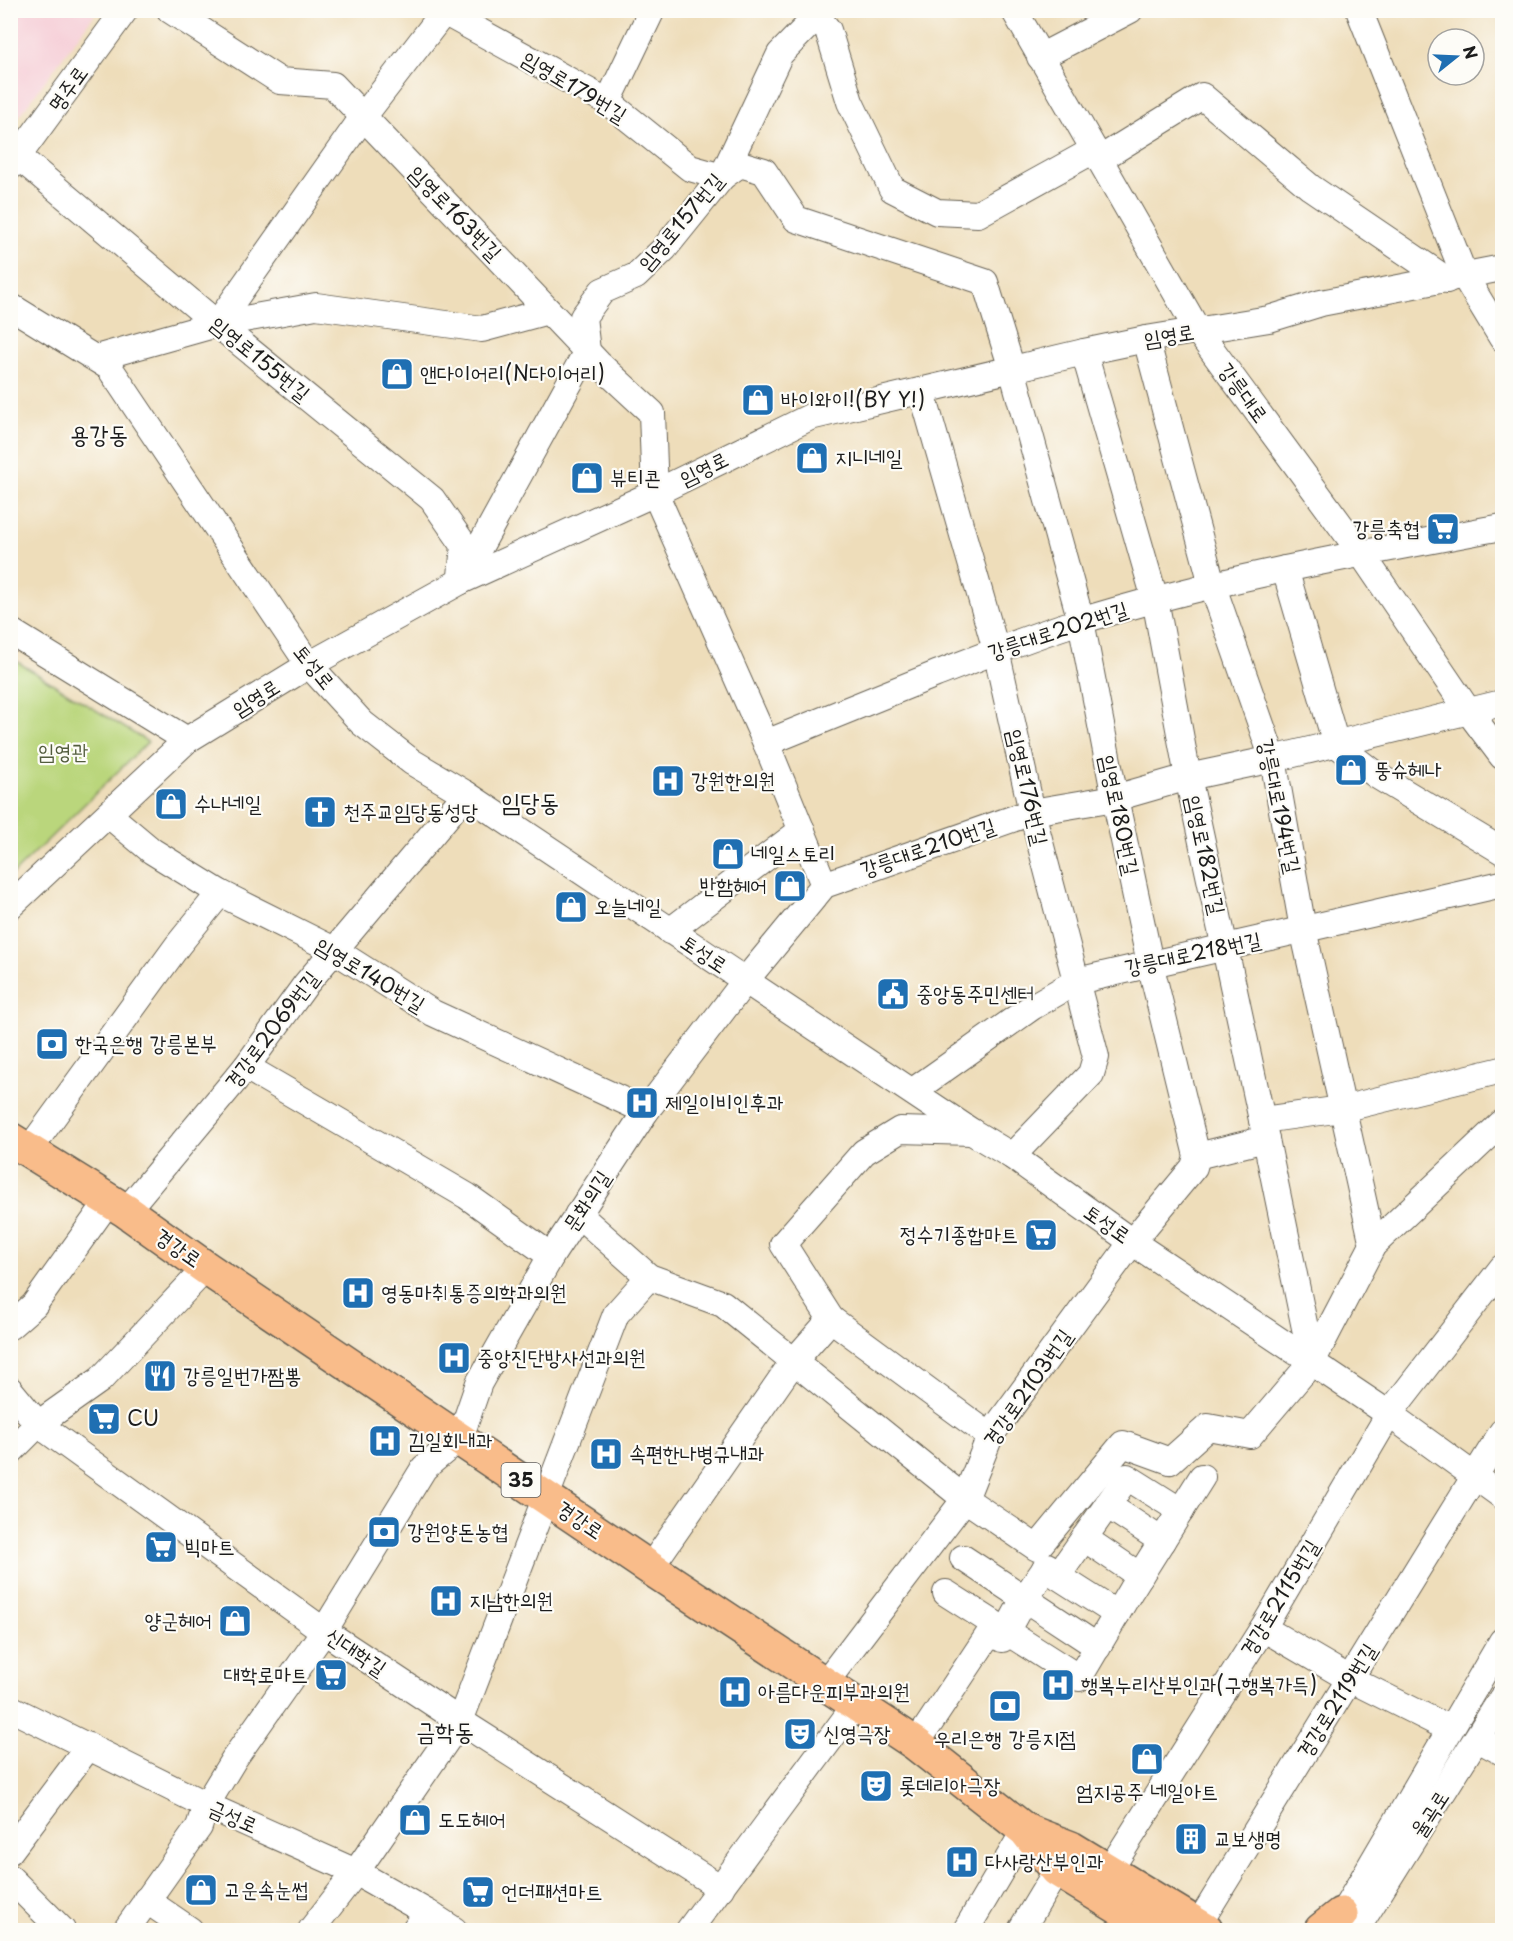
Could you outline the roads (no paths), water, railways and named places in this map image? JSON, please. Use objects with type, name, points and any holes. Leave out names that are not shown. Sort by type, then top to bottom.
[{"type":"main road","name":"경강로","points":[[20,1144],[117,1205],[206,1268],[650,1568],[857,1703],[916,1744],[1025,1830],[1057,1870],[1155,1930]]},
{"type":"main road","name":"경강로","points":[[1025,1830],[1071,1848],[1202,1928]]},
{"type":"street","name":"명주로","points":[[15,162],[125,10]]},
{"type":"street","name":"임영로163번길","points":[[170,10],[279,81],[333,85],[548,311],[652,413],[655,493]]},
{"type":"street","points":[[608,102],[652,10]]},
{"type":"street","name":"강릉대로","points":[[1014,10],[1198,332],[1361,553],[1469,712],[1503,756]]},
{"type":"street","points":[[1040,57],[1130,10]]},
{"type":"street","points":[[1359,10],[1456,278],[1503,338]]},
{"type":"street","name":"임영로179번길","points":[[217,324],[363,117],[444,12],[608,102],[690,168],[722,177]]},
{"type":"street","points":[[817,13],[828,30],[850,102],[892,189],[937,212],[978,214],[1097,154],[1202,96],[1311,187],[1456,278]]},
{"type":"street","name":"임영로157번길","points":[[587,351],[583,317],[602,291],[636,276],[664,249],[722,177],[780,54],[817,13]]},
{"type":"street","name":"임영로155번길","points":[[15,162],[432,499],[464,545],[461,581]]},
{"type":"street","points":[[722,177],[740,164],[764,171],[796,219],[985,282],[1012,369]]},
{"type":"street","name":"임영로","points":[[10,906],[187,740],[309,665],[461,581],[655,493],[810,417],[1084,352],[1146,339],[1269,319],[1321,303],[1503,268]]},
{"type":"street","name":"토성로","points":[[10,306],[109,367],[309,665],[362,723],[412,762],[466,794],[972,1132],[1012,1156],[1132,1242],[1389,1414],[1503,1496]]},
{"type":"street","points":[[96,358],[217,324],[316,306],[482,329],[548,311]]},
{"type":"street","name":"강릉대로194번길","points":[[1146,339],[1212,584],[1273,759],[1304,929],[1373,1245]]},
{"type":"street","points":[[461,581],[587,351]]},
{"type":"street","name":"임영로182번길","points":[[1084,352],[1155,599],[1188,777],[1312,1362]]},
{"type":"street","name":"임영로180번길","points":[[1012,369],[1081,621],[1150,963],[1197,1156]]},
{"type":"street","name":"임영로176번길","points":[[921,392],[996,650],[1032,812],[1096,1057],[1091,1074],[1012,1156]]},
{"type":"street","points":[[655,493],[766,743],[824,885],[745,981]]},
{"type":"street","name":"강릉대로202번길","points":[[766,743],[996,650],[1155,599],[1212,584],[1361,553],[1503,527]]},
{"type":"street","points":[[1285,569],[1336,744],[1376,774],[1503,851]]},
{"type":"street","points":[[10,631],[187,740]]},
{"type":"street","name":"강릉대로210번길","points":[[824,885],[1032,812],[1115,798],[1188,777],[1503,704]]},
{"type":"street","name":"경강로2069번길","points":[[10,1326],[34,1305],[117,1205],[246,1067],[306,984],[466,794]]},
{"type":"street","name":"임영로140번길","points":[[109,815],[152,851],[219,893],[334,950],[433,1013],[646,1111]]},
{"type":"street","points":[[670,931],[802,830]]},
{"type":"street","name":"강릉대로218번길","points":[[913,1091],[1032,1007],[1077,981],[1503,884]]},
{"type":"street","points":[[20,1144],[219,893]]},
{"type":"street","name":"문화의길","points":[[459,1438],[479,1383],[551,1256],[646,1111],[745,981]]},
{"type":"street","points":[[246,1067],[467,1196],[551,1256]]},
{"type":"street","points":[[1132,1242],[1194,1167],[1197,1156],[1264,1129],[1503,1070]]},
{"type":"street","points":[[578,1214],[649,1277],[723,1304],[965,1499],[1038,1548],[1123,1444],[1170,1461],[1208,1427],[1250,1435],[1312,1362],[1373,1245],[1503,1123]]},
{"type":"street","points":[[972,1132],[900,1130],[864,1152],[783,1244],[831,1318],[990,1437]]},
{"type":"street","name":"경강로2103번길","points":[[825,1683],[965,1499],[990,1437],[1132,1242]]},
{"type":"street","points":[[10,1452],[38,1424],[100,1380],[206,1268]]},
{"type":"street","name":"경강로2115번길","points":[[1109,1870],[1263,1628],[1389,1414],[1503,1268]]},
{"type":"street","points":[[311,1930],[356,1872],[460,1721],[616,1314],[649,1277]]},
{"type":"street","points":[[650,1568],[793,1362],[831,1318]]},
{"type":"street","name":"신대학길","points":[[10,1390],[38,1424],[324,1631],[721,1888]]},
{"type":"street","name":"경강로2119번길","points":[[1202,1928],[1350,1679],[1503,1432]]},
{"type":"street","points":[[126,1930],[199,1827],[206,1805],[234,1759],[324,1631],[424,1468],[459,1438]]},
{"type":"street","points":[[1046,1568],[1047,1566],[1059,1574],[1127,1477],[1181,1510]]},
{"type":"street","points":[[946,1593],[1079,1678],[1202,1477]]},
{"type":"street","points":[[1107,1505],[1162,1541]]},
{"type":"street","points":[[984,1529],[1117,1614]]},
{"type":"street","points":[[1084,1538],[1140,1576]]},
{"type":"street","points":[[963,1558],[1098,1647]]},
{"type":"street","points":[[916,1744],[991,1631],[1002,1639],[1024,1599],[1046,1568]]},
{"type":"street","points":[[1263,1628],[1350,1679],[1450,1730]]},
{"type":"street","points":[[1350,1924],[1450,1730],[1503,1641]]},
{"type":"street","name":"율곡로","points":[[1350,1924],[1478,1739],[1503,1698]]},
{"type":"street","points":[[689,1930],[857,1703]]},
{"type":"street","name":"금성로","points":[[10,1708],[206,1805],[356,1872],[421,1922],[454,1930]]},
{"type":"street","points":[[1478,1739],[1503,1752]]},
{"type":"street","points":[[10,1851],[89,1746]]},
{"type":"street","points":[[966,1930],[1025,1830]]},
{"type":"street","points":[[1021,1930],[1057,1870]]},
{"type":"street","points":[[10,1878],[62,1930]]},
{"type":"street","points":[[146,1900],[190,1930]]},
{"type":"place","name":"앤다이어리(N다이어리)","points":[[397,374]]},
{"type":"place","name":"바이와이!(BY Y!)","points":[[758,400]]},
{"type":"place","name":"지니네일","points":[[812,458]]},
{"type":"place","name":"뷰티콘","points":[[587,478]]},
{"type":"place","name":"강릉축협","points":[[1443,529]]},
{"type":"place","name":"뚱슈헤나","points":[[1351,770]]},
{"type":"place","name":"강원한의원","points":[[668,781]]},
{"type":"place","name":"수나네일","points":[[171,804]]},
{"type":"place","name":"천주교임당동성당","points":[[320,812]]},
{"type":"place","name":"네일스토리","points":[[728,854]]},
{"type":"place","name":"반함헤어","points":[[790,886]]},
{"type":"place","name":"오늘네일","points":[[571,907]]},
{"type":"place","name":"중앙동주민센터","points":[[893,994]]},
{"type":"place","name":"한국은행 강릉본부","points":[[52,1044]]},
{"type":"place","name":"제일이비인후과","points":[[642,1103]]},
{"type":"place","name":"정수기종합마트","points":[[1041,1235]]},
{"type":"place","name":"영동마취통증의학과의원","points":[[358,1293]]},
{"type":"place","name":"중앙진단방사선과의원","points":[[454,1358]]},
{"type":"place","name":"강릉일번가짬뽕","points":[[160,1376]]},
{"type":"place","name":"CU","points":[[104,1419]]},
{"type":"place","name":"김일회내과","points":[[385,1441]]},
{"type":"place","name":"속편한나병규내과","points":[[606,1454]]},
{"type":"place","name":"강원양돈농협","points":[[384,1532]]},
{"type":"place","name":"빅마트","points":[[161,1547]]},
{"type":"place","name":"지남한의원","points":[[446,1601]]},
{"type":"place","name":"양군헤어","points":[[235,1621]]},
{"type":"place","name":"대학로마트","points":[[331,1675]]},
{"type":"place","name":"행복누리산부인과(구행복가득)","points":[[1058,1685]]},
{"type":"place","name":"아름다운피부과의원","points":[[735,1692]]},
{"type":"place","name":"우리은행 강릉지점","points":[[1005,1706]]},
{"type":"place","name":"신영극장","points":[[800,1734]]},
{"type":"place","name":"엄지공주 네일아트","points":[[1147,1759]]},
{"type":"place","name":"롯데리아극장","points":[[876,1786]]},
{"type":"place","name":"도도헤어","points":[[415,1820]]},
{"type":"place","name":"교보생명","points":[[1191,1839]]},
{"type":"place","name":"다사랑산부인과","points":[[962,1862]]},
{"type":"place","name":"고운속눈썹","points":[[201,1890]]},
{"type":"place","name":"언더패션마트","points":[[478,1892]]},
{"type":"district","name":"용강동","points":[[99,435]]},
{"type":"district","name":"임당동","points":[[530,803]]},
{"type":"district","name":"금학동","points":[[445,1732]]},
{"type":"park label","name":"임영관","points":[[63,752]]}]
